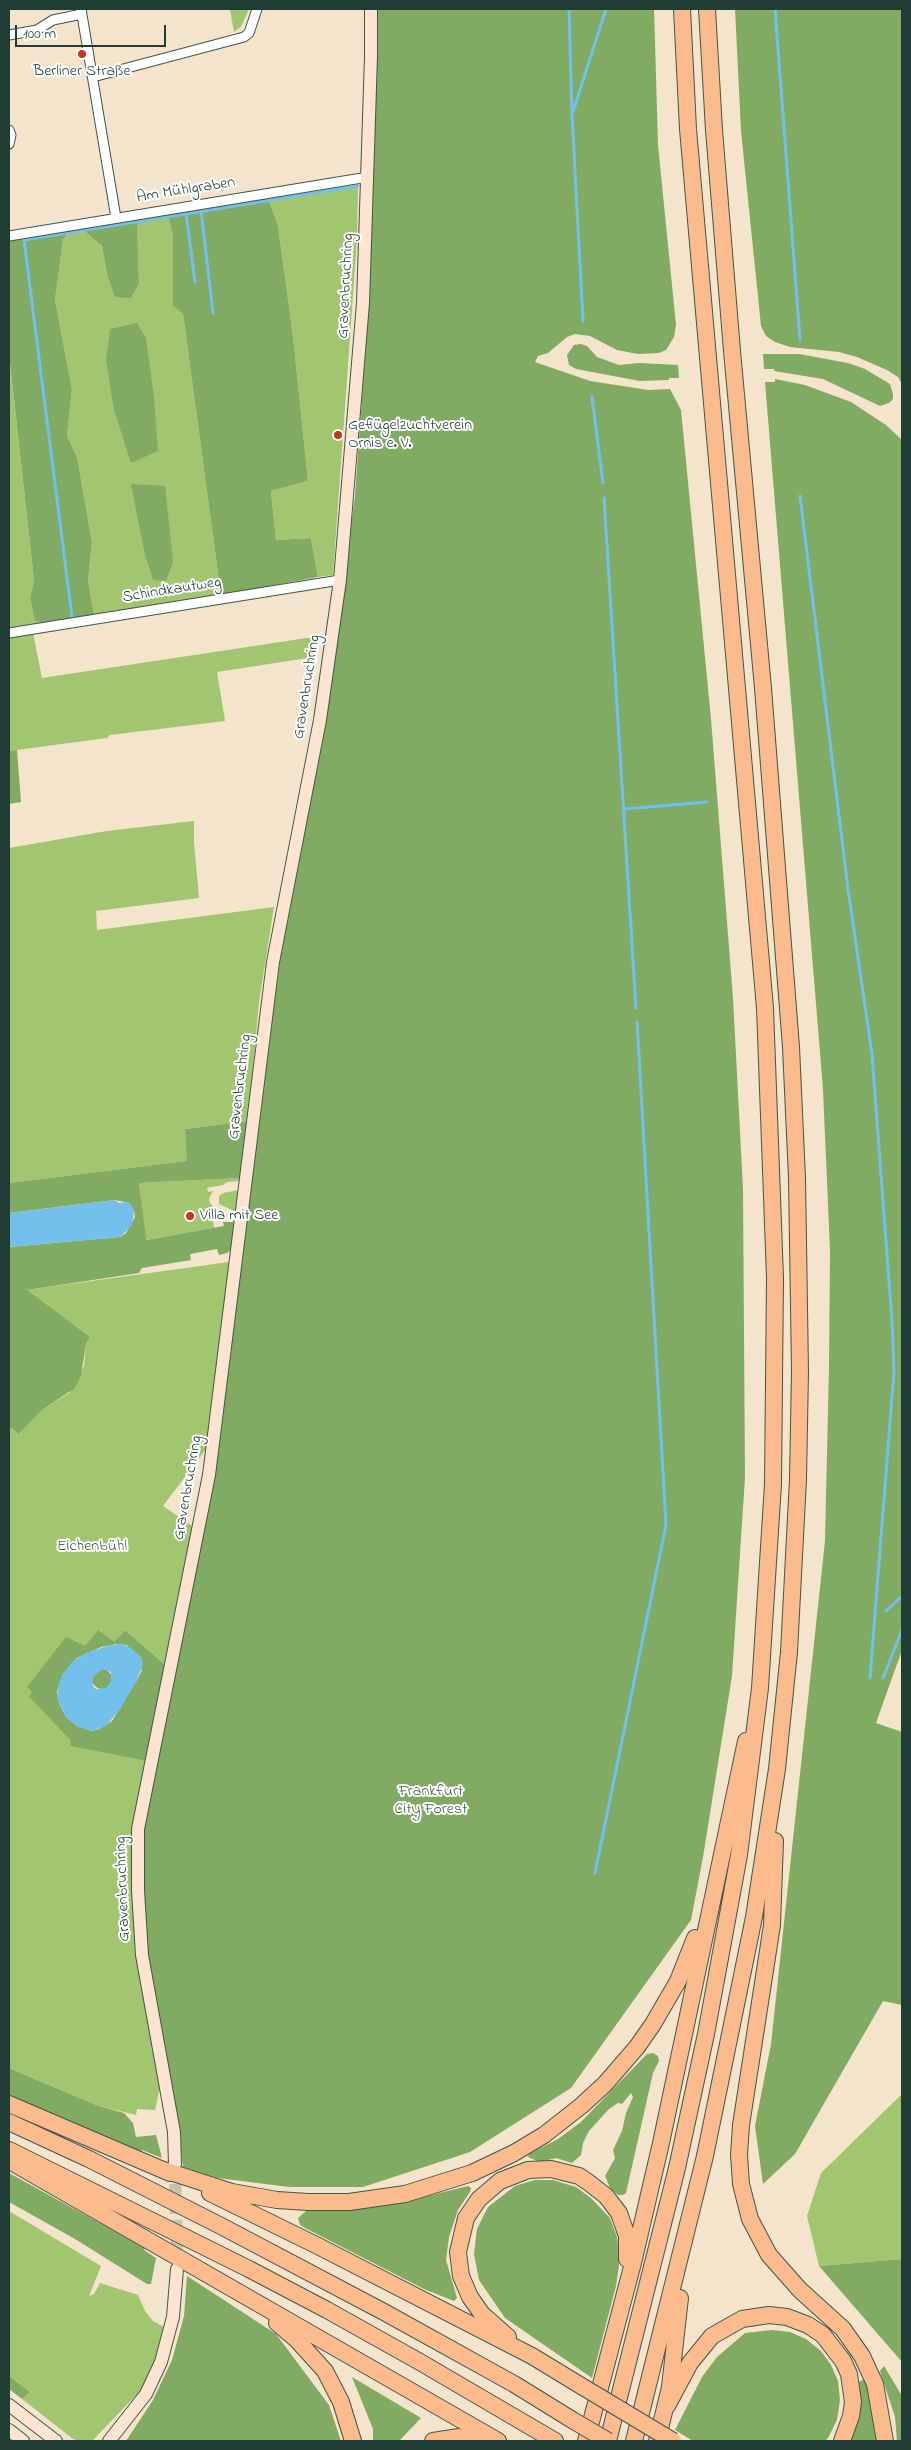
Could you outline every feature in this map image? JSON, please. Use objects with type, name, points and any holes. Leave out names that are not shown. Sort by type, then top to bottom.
[{"type":"highway","points":[[9,2122],[89,2159],[230,2230],[462,2356],[608,2441],[662,2232],[706,2034],[739,1855],[760,1688],[770,1553],[775,1426],[775,1278],[764,1008],[689,139],[682,9]]},
{"type":"highway","points":[[634,2441],[687,2234],[722,2078],[748,1946],[777,1769],[789,1652],[798,1479],[800,1371],[797,1178],[790,1027],[764,697],[714,130],[708,9]]},
{"type":"highway","points":[[586,2441],[618,2321],[661,2143],[739,1767],[760,1688]]},
{"type":"highway","points":[[777,1769],[772,1925],[741,2125],[739,2155],[741,2184],[750,2218],[769,2255],[800,2290],[843,2329],[862,2356],[875,2384],[885,2441]]},
{"type":"highway","points":[[9,2104],[168,2166],[218,2188],[263,2198],[308,2202],[349,2202],[421,2190],[472,2173],[514,2153],[556,2126],[605,2084],[637,2047],[664,2007],[682,1973],[716,1882]]},
{"type":"highway","points":[[9,2150],[292,2292],[420,2362],[555,2441]]},
{"type":"highway","points":[[9,2161],[498,2441]]},
{"type":"highway","points":[[168,2166],[532,2356],[673,2441]]},
{"type":"highway","points":[[532,2356],[482,2314],[465,2286],[458,2252],[462,2229],[472,2209],[492,2186],[516,2174],[540,2169],[571,2174],[598,2188],[614,2205],[623,2222],[628,2242],[618,2321]]},
{"type":"highway","points":[[657,2441],[667,2406],[687,2234]]},
{"type":"highway","points":[[233,2289],[297,2340],[325,2372],[341,2402],[353,2441]]},
{"type":"highway","points":[[667,2406],[690,2363],[712,2336],[742,2319],[769,2315],[787,2317],[817,2331],[830,2341],[849,2374],[853,2402],[851,2416],[842,2441]]},
{"type":"highway","points":[[433,2441],[459,2437],[481,2441]]},
{"type":"street","points":[[93,78],[244,37],[249,33],[258,9]]},
{"type":"street","name":"Gravenbruchring","points":[[168,2166],[174,2132],[142,1955],[137,1882],[138,1829],[209,1475],[273,962],[320,720],[340,580],[356,402],[368,177],[371,9]]},
{"type":"street","points":[[9,35],[37,30],[53,20],[81,12],[116,218]]},
{"type":"street","points":[[9,130],[11,139],[9,144]]},
{"type":"street","name":"Am Mühlgraben","points":[[9,236],[368,177]]},
{"type":"street","name":"Schindkautweg","points":[[9,633],[340,580]]},
{"type":"street","points":[[109,2441],[146,2394],[161,2362],[173,2317],[177,2269]]},
{"type":"street","points":[[9,2405],[56,2441]]},
{"type":"street","points":[[9,2430],[23,2441]]},
{"type":"green space","points":[[249,9],[241,27],[234,32],[230,10]]},
{"type":"green space","name":"Frankfurt City Forest","points":[[377,9],[654,9],[658,145],[676,325],[674,337],[666,350],[659,353],[638,354],[617,350],[590,336],[575,334],[567,337],[548,353],[538,356],[535,362],[590,381],[648,390],[670,389],[681,410],[711,719],[733,998],[743,1189],[745,1477],[732,1676],[691,1920],[571,2088],[470,2152],[363,2187],[289,2187],[218,2178],[183,2167],[175,2104],[151,1986],[142,1893],[141,1843],[220,1424],[285,921],[342,597],[355,496],[364,370],[373,179]]},
{"type":"green space","points":[[735,9],[902,9],[902,384],[898,377],[887,370],[857,357],[839,352],[790,347],[775,342],[766,336],[761,326],[741,131]]},
{"type":"green space","points":[[358,185],[357,239],[333,575],[318,577],[311,538],[276,540],[271,491],[308,481],[293,336],[278,226],[268,198]]},
{"type":"green space","points":[[268,198],[278,226],[293,336],[308,481],[271,491],[276,540],[311,538],[318,577],[221,595],[183,314],[173,306],[173,236],[168,214]]},
{"type":"green space","points":[[168,214],[173,236],[173,306],[183,314],[221,595],[94,615],[88,581],[92,542],[77,457],[67,436],[72,389],[55,300],[63,240],[69,230],[81,228],[102,246],[107,274],[139,283],[137,219]],"holes":[[[132,484],[153,580],[145,556]]]},
{"type":"green space","points":[[137,219],[139,283],[131,298],[115,297],[107,274],[102,246],[81,228]]},
{"type":"green space","points":[[69,230],[63,240],[55,300],[72,389],[67,436],[77,457],[92,542],[88,581],[94,615],[44,623],[35,621],[30,598],[34,580],[9,354],[9,240]]},
{"type":"green space","points":[[137,323],[146,338],[154,398],[158,451],[131,463],[114,410],[106,360],[110,329]]},
{"type":"green space","points":[[581,344],[587,346],[597,357],[619,365],[639,363],[678,365],[679,378],[640,381],[576,369],[569,365],[567,355],[574,345]]},
{"type":"green space","points":[[9,354],[34,580],[30,598],[35,621],[44,623],[9,628]]},
{"type":"green space","points":[[763,354],[799,354],[848,363],[865,369],[890,384],[893,399],[889,403],[880,406],[823,379],[774,371],[774,369],[764,369]]},
{"type":"green space","points":[[775,379],[805,385],[851,402],[886,425],[902,440],[902,1650],[876,1723],[902,1732],[902,2005],[883,2001],[795,2154],[763,2184],[755,2126],[771,2044],[825,1541],[830,1251],[823,1089],[765,382],[775,382]]},
{"type":"green space","points":[[131,484],[165,486],[173,562],[166,581],[153,580],[145,556]]},
{"type":"green space","points":[[33,633],[42,678],[307,638],[312,638],[314,657],[217,672],[225,721],[110,735],[107,738],[9,751],[9,637]]},
{"type":"green space","points":[[17,750],[21,802],[9,804],[9,751]]},
{"type":"green space","points":[[194,821],[199,898],[96,911],[97,930],[274,907],[259,1002],[248,1121],[185,1129],[188,1161],[9,1183],[9,848],[107,831]]},
{"type":"green space","points":[[248,1121],[241,1178],[139,1183],[146,1240],[224,1226],[223,1222],[235,1222],[231,1250],[219,1255],[217,1249],[190,1254],[191,1260],[142,1268],[139,1273],[27,1290],[90,1337],[86,1344],[81,1375],[75,1388],[42,1410],[19,1434],[9,1427],[9,1247],[120,1237],[126,1233],[135,1217],[129,1203],[115,1200],[9,1213],[9,1183],[187,1161],[185,1129]]},
{"type":"green space","points":[[241,1178],[240,1181],[227,1182],[223,1185],[207,1188],[208,1192],[213,1191],[209,1198],[210,1203],[215,1209],[211,1210],[214,1228],[145,1240],[139,1183]]},
{"type":"green space","points":[[239,1190],[236,1212],[219,1204],[219,1196],[223,1193]]},
{"type":"green space","name":"Eichenbühl","points":[[229,1262],[209,1445],[163,1506],[195,1528],[165,1665],[125,1630],[114,1642],[85,1646],[29,1697],[71,1741],[71,1746],[146,1761],[160,2087],[155,2110],[137,2109],[136,2115],[96,2105],[9,2068],[9,1427],[19,1434],[42,1410],[69,1393],[84,1366],[86,1344],[90,1337],[26,1290]]},
{"type":"green space","points":[[98,1630],[114,1642],[125,1630],[165,1665],[146,1761],[70,1746],[71,1741],[29,1697],[32,1692],[27,1687],[66,1637],[85,1646]],"holes":[[[116,1644],[127,1645],[142,1670],[112,1721],[92,1731],[77,1726],[66,1717],[59,1703],[57,1692],[63,1674],[77,1658],[101,1647]]]},
{"type":"green space","points":[[102,1669],[109,1672],[112,1679],[109,1686],[102,1689],[95,1686],[92,1679],[95,1672]]},
{"type":"green space","points":[[653,2053],[658,2056],[659,2061],[653,2073],[626,2193],[618,2195],[610,2188],[605,2176],[615,2158],[613,2150],[622,2131],[626,2113],[633,2097],[631,2093],[622,2104],[618,2103],[609,2109],[589,2131],[583,2143],[581,2155],[572,2163],[556,2158],[540,2162],[528,2157],[529,2154],[558,2139],[581,2122],[647,2054]]},
{"type":"green space","points":[[9,2068],[96,2105],[124,2113],[133,2123],[136,2137],[156,2135],[162,2158],[142,2150],[141,2152],[9,2096]]},
{"type":"green space","points":[[902,2094],[902,2259],[819,2266],[807,2216],[821,2173]]},
{"type":"green space","points":[[9,2173],[145,2248],[144,2250],[156,2258],[151,2284],[147,2284],[75,2239],[9,2202]]},
{"type":"green space","points":[[535,2180],[553,2180],[576,2187],[591,2198],[610,2218],[617,2237],[620,2258],[616,2286],[592,2378],[505,2318],[479,2280],[474,2254],[477,2229],[488,2207],[515,2186]]},
{"type":"green space","points":[[468,2186],[471,2188],[470,2192],[458,2210],[449,2237],[446,2260],[457,2298],[454,2301],[424,2289],[305,2228],[300,2225],[298,2218],[306,2211],[351,2210],[395,2204]]},
{"type":"green space","points":[[9,2211],[101,2266],[89,2296],[94,2294],[100,2283],[138,2295],[145,2311],[153,2321],[164,2327],[160,2347],[142,2389],[92,2441],[73,2439],[22,2399],[30,2392],[9,2376]]},
{"type":"green space","points":[[902,2259],[902,2362],[819,2266]]},
{"type":"green space","points":[[187,2276],[276,2334],[329,2405],[341,2441],[126,2441],[153,2400],[172,2360],[184,2316]]},
{"type":"green space","points":[[772,2330],[790,2332],[806,2339],[821,2351],[831,2365],[838,2381],[840,2400],[837,2420],[828,2438],[825,2441],[693,2441],[675,2430],[702,2377],[717,2357],[745,2333]]},
{"type":"green space","points":[[884,2366],[902,2396],[902,2441],[897,2441],[895,2417],[880,2371]]},
{"type":"green space","points":[[9,2376],[30,2392],[22,2399],[9,2389]]},
{"type":"green space","points":[[352,2377],[421,2418],[399,2441],[373,2441],[373,2429]]},
{"type":"green space","points":[[866,2378],[879,2441],[849,2441],[860,2397],[859,2382]]},
{"type":"water","points":[[115,1200],[119,1203],[128,1202],[134,1211],[132,1225],[120,1237],[9,1247],[9,1213]]},
{"type":"water","points":[[122,1644],[131,1648],[141,1657],[143,1664],[137,1680],[120,1709],[106,1726],[92,1731],[77,1726],[66,1717],[57,1698],[59,1684],[63,1674],[72,1662],[86,1653],[110,1645]],"holes":[[[102,1669],[111,1672],[111,1681],[106,1688],[96,1689],[93,1686],[93,1677]]]},
{"type":"waterway","points":[[569,9],[572,115],[583,321]]},
{"type":"waterway","points":[[573,112],[606,9]]},
{"type":"waterway","points":[[775,9],[800,339]]},
{"type":"waterway","points":[[72,617],[24,240],[358,186]]},
{"type":"waterway","points":[[201,210],[213,313]]},
{"type":"waterway","points":[[186,213],[195,282]]},
{"type":"waterway","points":[[592,397],[603,483]]},
{"type":"waterway","points":[[800,496],[848,889],[872,1054],[892,1321],[894,1371],[870,1678]]},
{"type":"waterway","points":[[604,498],[636,1008]]},
{"type":"waterway","points":[[624,809],[707,802]]},
{"type":"waterway","points":[[595,1873],[666,1525],[637,1022]]},
{"type":"waterway","points":[[886,1611],[902,1596]]},
{"type":"waterway","points":[[883,1678],[902,1630]]},
{"type":"tunnel","points":[[175,2166],[177,2264]]},
{"type":"place","name":"Berliner Straße","points":[[82,54]]},
{"type":"place","name":"Geflügelzuchtverein Ornis e. V.","points":[[338,435]]},
{"type":"place","name":"Villa mit See","points":[[190,1216]]}]
